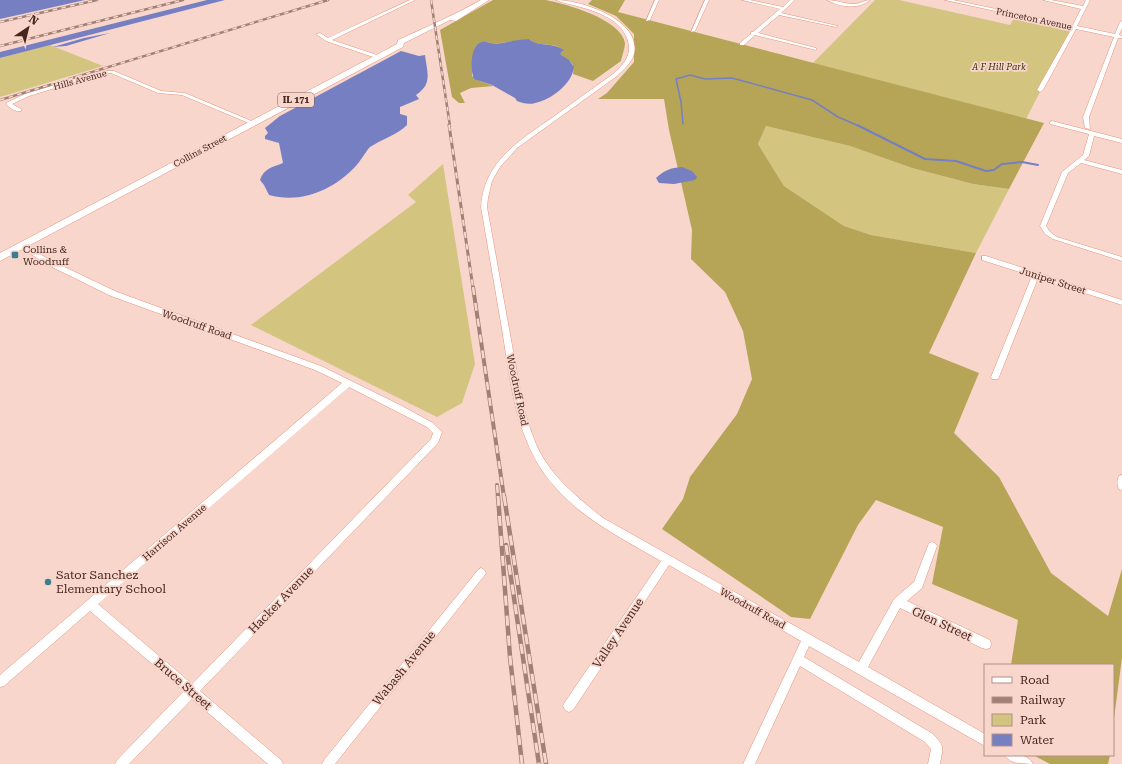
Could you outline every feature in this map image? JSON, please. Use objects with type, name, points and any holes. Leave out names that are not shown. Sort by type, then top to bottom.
[{"type":"main road","name":"Collins Street","points":[[0,258],[400,45],[406,44],[458,17],[460,14],[486,0]]},
{"type":"street","points":[[328,40],[413,0]]},
{"type":"street","name":"Woodruff Road","points":[[558,0],[593,9],[610,17],[630,37],[632,54],[626,64],[615,75],[515,147],[498,165],[487,184],[484,195],[484,207],[520,406],[526,429],[534,450],[544,468],[559,487],[600,521],[984,739]]},
{"type":"street","points":[[648,20],[657,0]]},
{"type":"street","points":[[693,31],[707,0]]},
{"type":"street","points":[[744,0],[783,8]]},
{"type":"street","points":[[742,44],[793,0]]},
{"type":"street","points":[[829,0],[858,6],[863,5],[868,0]]},
{"type":"street","name":"Princeton Avenue","points":[[947,0],[1122,37]]},
{"type":"street","points":[[970,5],[974,0]]},
{"type":"street","points":[[1045,0],[1084,8]]},
{"type":"street","points":[[1040,90],[1075,28],[1088,0]]},
{"type":"street","points":[[777,13],[836,26]]},
{"type":"street","points":[[1088,128],[1086,117],[1115,36],[1122,22]]},
{"type":"street","points":[[754,33],[814,49]]},
{"type":"street","points":[[318,34],[328,40],[378,57]]},
{"type":"street","name":"Hills Avenue","points":[[20,110],[11,106],[9,103],[27,95],[104,72],[112,72],[160,92],[183,94],[253,123]]},
{"type":"street","points":[[1052,123],[1122,141]]},
{"type":"street","points":[[1092,134],[1086,156],[1065,172],[1043,226],[1047,232],[1055,238],[1122,259]]},
{"type":"street","points":[[1081,161],[1122,172]]},
{"type":"street","name":"Woodruff Road","points":[[22,246],[50,263],[114,294],[318,368],[430,425],[438,432]]},
{"type":"street","name":"Juniper Street","points":[[984,258],[1122,303]]},
{"type":"street","points":[[995,377],[1036,275]]},
{"type":"street","name":"Harrison Avenue","points":[[0,682],[348,383]]},
{"type":"street","name":"Hacker Avenue","points":[[121,764],[435,441],[438,432]]},
{"type":"street","points":[[1122,479],[1122,486]]},
{"type":"street","points":[[861,669],[898,602],[918,585],[932,546]]},
{"type":"street","name":"Valley Avenue","points":[[569,706],[667,560]]},
{"type":"street","name":"Wabash Avenue","points":[[328,764],[480,573]]},
{"type":"street","name":"Glen Street","points":[[898,602],[986,644]]},
{"type":"street","name":"Bruce Street","points":[[90,604],[277,764]]},
{"type":"street","points":[[749,764],[807,639]]},
{"type":"street","points":[[798,659],[928,738],[937,747],[934,764]]},
{"type":"street","points":[[1013,756],[1027,764]]},
{"type":"green space","name":"A F Hill Park","points":[[875,0],[899,0],[1010,25],[1016,15],[1073,28],[1026,119],[813,63]]},
{"type":"green space","points":[[50,45],[103,66],[0,97],[0,58]]},
{"type":"green space","points":[[766,126],[850,146],[912,168],[973,184],[1009,189],[976,253],[871,235],[844,226],[784,186],[758,144]]},
{"type":"green space","points":[[443,164],[475,364],[462,403],[437,417],[251,325],[416,202],[408,195]]},
{"type":"shaded area","points":[[493,0],[546,0],[592,14],[604,20],[621,34],[625,43],[621,61],[593,81],[573,74],[573,65],[561,56],[559,53],[563,50],[559,47],[533,42],[529,39],[494,44],[487,42],[472,59],[472,76],[480,81],[494,86],[471,88],[460,93],[465,103],[459,103],[452,97],[440,30]]},
{"type":"shaded area","points":[[592,0],[625,0],[618,12],[1044,123],[1009,189],[973,184],[912,168],[850,146],[766,126],[758,144],[784,186],[844,226],[871,235],[976,253],[929,353],[979,373],[954,433],[999,477],[1051,573],[1108,616],[1122,569],[1122,658],[1114,718],[1114,664],[1011,664],[1018,620],[932,584],[943,527],[876,500],[858,525],[810,619],[791,617],[662,529],[683,499],[690,477],[737,414],[752,379],[743,331],[725,292],[691,259],[692,230],[669,130],[664,99],[598,99],[607,93],[634,62],[634,34],[616,16],[588,4]]},
{"type":"shaded area","points":[[1035,756],[1110,756],[1108,764],[1050,764]]},
{"type":"water","points":[[0,0],[85,0],[0,19]]},
{"type":"water","points":[[207,0],[225,0],[0,58],[0,52]]},
{"type":"water","points":[[110,33],[66,46],[53,47],[84,38]]},
{"type":"water","points":[[529,39],[536,43],[555,46],[564,50],[560,53],[561,55],[569,60],[574,67],[565,85],[554,95],[533,104],[526,104],[517,101],[515,98],[492,85],[474,79],[472,58],[478,44],[484,42],[495,44]]},
{"type":"water","points":[[401,51],[419,56],[425,55],[428,72],[425,86],[416,95],[419,99],[400,107],[400,114],[407,116],[407,125],[399,132],[370,147],[355,167],[327,188],[316,193],[293,198],[269,195],[260,180],[266,170],[283,163],[279,143],[265,139],[265,136],[268,133],[265,128],[280,116]]},
{"type":"water","points":[[682,167],[692,171],[697,177],[695,180],[674,184],[659,183],[656,178],[668,170]]},
{"type":"waterway","points":[[683,124],[681,102],[676,79],[690,75],[705,79],[732,78],[812,100],[838,117],[859,126]]},
{"type":"waterway","points":[[859,126],[925,159],[956,161],[986,171],[994,170],[1002,164],[1022,162],[1038,165]]},
{"type":"railway","points":[[0,22],[97,0]]},
{"type":"railway","points":[[0,46],[183,0]]},
{"type":"railway","points":[[0,100],[328,0]]},
{"type":"railway","points":[[431,0],[450,126]]},
{"type":"railway","points":[[449,125],[473,288]]},
{"type":"railway","points":[[473,287],[504,497]]},
{"type":"railway","points":[[497,485],[498,497]]},
{"type":"railway","points":[[498,496],[510,657],[522,764]]},
{"type":"railway","points":[[504,496],[546,764]]},
{"type":"railway","points":[[506,545],[539,764]]},
{"type":"place","name":"Collins & Woodruff","points":[[15,255]]},
{"type":"place","name":"Sator Sanchez Elementary School","points":[[48,582]]}]
